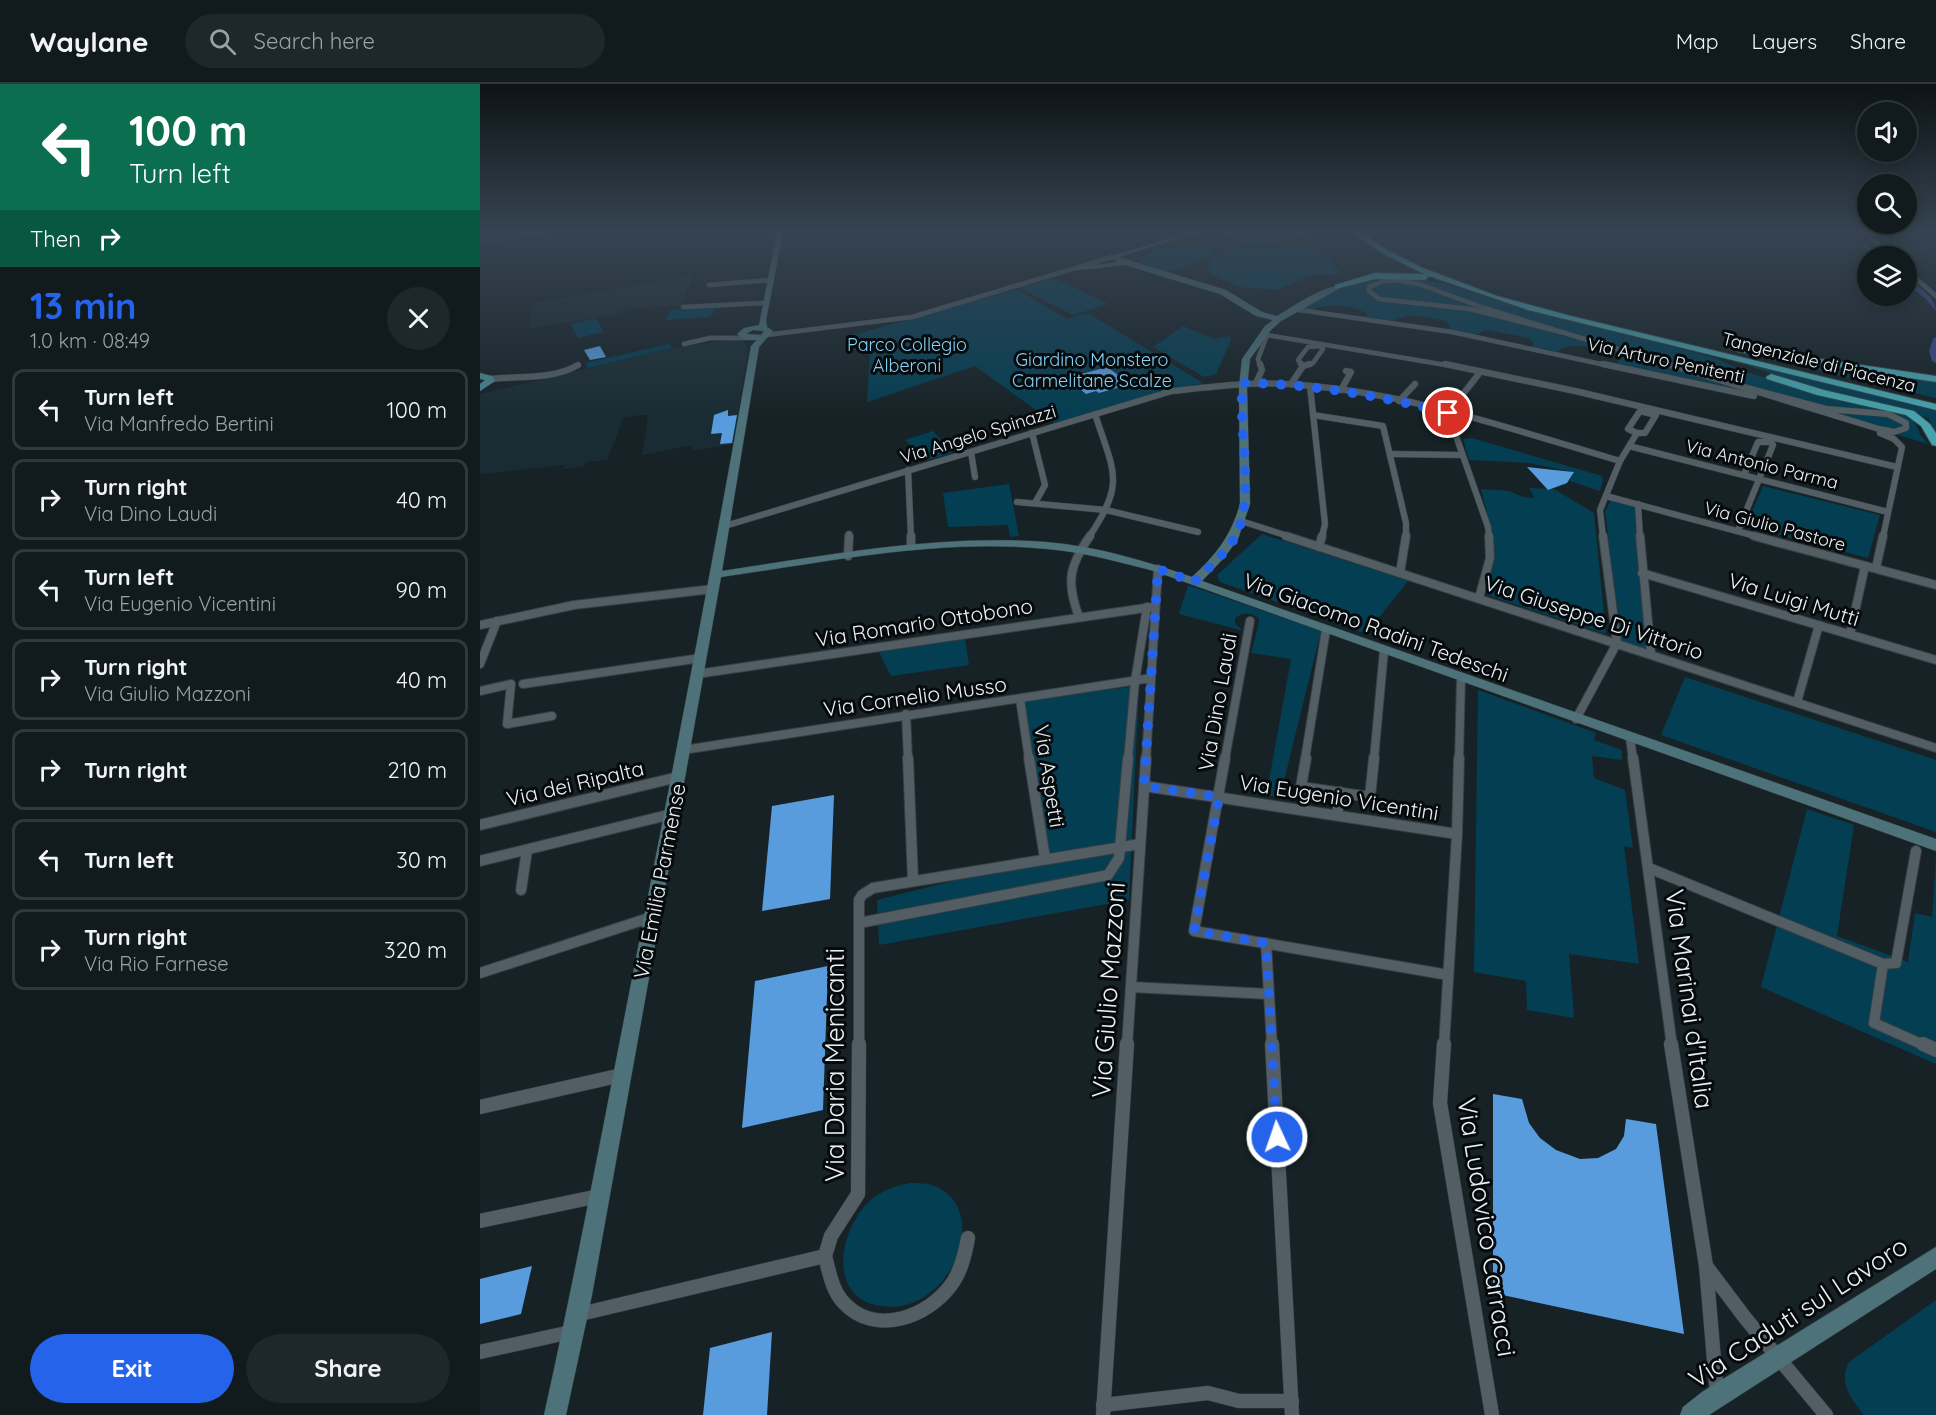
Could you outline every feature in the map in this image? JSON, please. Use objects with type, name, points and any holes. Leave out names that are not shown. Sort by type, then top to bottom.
[{"type":"highway","name":"Tangenziale di Piacenza","points":[[1488,294],[1557,315],[1936,405]]},
{"type":"highway","name":"Tangenziale di Piacenza","points":[[1503,294],[1673,341]]},
{"type":"highway","points":[[1673,341],[1936,379]]},
{"type":"highway","points":[[1673,341],[1821,393],[1910,413],[1925,424],[1936,443]]},
{"type":"main road","name":"Via Emilia Parmense","points":[[555,1415],[672,814],[725,526],[756,333],[768,294]]},
{"type":"main road","points":[[1227,294],[1259,312],[1278,319]]},
{"type":"main road","points":[[1194,582],[1228,547],[1241,521],[1245,504],[1243,383],[1246,359],[1268,328],[1278,319],[1323,294]]},
{"type":"main road","points":[[1259,312],[1293,309]]},
{"type":"main road","points":[[1259,312],[1268,328]]},
{"type":"main road","points":[[480,388],[488,384],[485,377]]},
{"type":"main road","name":"Via Giacomo Radini Tedeschi","points":[[714,582],[911,546],[1013,542],[1116,555],[1936,845]]},
{"type":"main road","name":"Via Caduti sul Lavoro","points":[[1691,1415],[1717,1396],[1936,1257]]},
{"type":"street","points":[[684,344],[756,333],[912,317],[990,294]]},
{"type":"street","points":[[1371,294],[1379,299],[1470,309],[1565,333]]},
{"type":"street","points":[[1447,294],[1565,333],[1879,429],[1893,432],[1906,428],[1906,423],[1901,418],[1887,413],[1847,412],[1823,408],[1736,385]]},
{"type":"street","points":[[683,307],[766,303]]},
{"type":"street","name":"Via Arturo Penitenti","points":[[1293,309],[1459,334],[1762,398],[1878,432],[1894,439],[1902,447],[1876,568]]},
{"type":"street","points":[[1256,383],[1262,370],[1258,359],[1267,335],[1382,351],[1433,361],[1575,391],[1897,467]]},
{"type":"street","points":[[1291,384],[1303,366],[1313,363],[1323,349],[1313,345],[1308,347],[1298,360],[1303,366]]},
{"type":"street","points":[[485,377],[550,374],[574,368],[578,364]]},
{"type":"street","points":[[1341,390],[1351,372],[1346,371]]},
{"type":"street","points":[[1478,375],[1448,413],[1458,425],[1461,455],[1488,527],[1490,558],[1479,598]]},
{"type":"street","name":"Via Angelo Spinazzi","points":[[725,526],[1172,391],[1209,384],[1291,384],[1341,390],[1448,413],[1620,461]]},
{"type":"street","points":[[1399,401],[1415,384]]},
{"type":"street","points":[[1310,386],[1325,524],[1319,547]]},
{"type":"street","points":[[1079,617],[1072,603],[1069,584],[1071,568],[1106,510],[1116,480],[1095,414]]},
{"type":"street","points":[[1313,415],[1383,426],[1406,523],[1406,547],[1400,573]]},
{"type":"street","points":[[1458,425],[1474,420]]},
{"type":"street","points":[[1032,433],[1045,485],[1035,503]]},
{"type":"street","points":[[1576,719],[1617,643],[1600,510],[1620,461],[1637,433]]},
{"type":"street","points":[[1738,531],[1773,445],[1766,440],[1758,441],[1744,475]]},
{"type":"street","name":"Via Antonio Parma","points":[[1629,446],[1888,512]]},
{"type":"street","points":[[971,452],[975,477]]},
{"type":"street","points":[[1390,454],[1461,455]]},
{"type":"street","points":[[908,471],[911,546]]},
{"type":"street","name":"Via Giulio Pastore","points":[[1606,496],[1936,585]]},
{"type":"street","points":[[1017,502],[1106,510],[1198,532]]},
{"type":"street","points":[[1638,504],[1642,573],[1651,654]]},
{"type":"street","name":"Via Giuseppe Di Vittorio","points":[[1241,521],[1936,748]]},
{"type":"street","points":[[848,556],[849,534]]},
{"type":"street","points":[[1850,634],[1866,566]]},
{"type":"street","name":"Via Giulio Mazzoni","points":[[1103,1410],[1151,678],[1151,607],[1158,569]]},
{"type":"street","name":"Via Luigi Mutti","points":[[1642,573],[1936,660]]},
{"type":"street","points":[[480,625],[574,605],[714,582]]},
{"type":"street","points":[[859,923],[1108,875],[1119,858],[1135,681],[1151,607]]},
{"type":"street","name":"Via Romario Ottobono","points":[[698,674],[1151,607]]},
{"type":"street","points":[[480,664],[497,621]]},
{"type":"street","name":"Via Dino Laudi","points":[[1250,621],[1194,931],[1266,943]]},
{"type":"street","points":[[1797,702],[1819,625]]},
{"type":"street","points":[[1326,630],[1301,787],[1370,797],[1384,650]]},
{"type":"street","points":[[524,684],[700,658]]},
{"type":"street","name":"Via Cornelio Musso","points":[[683,750],[1151,678]]},
{"type":"street","name":"Via Ludovico Carracci","points":[[1461,678],[1457,834],[1440,1103],[1492,1415]]},
{"type":"street","points":[[480,691],[511,684],[507,724],[552,716]]},
{"type":"street","name":"Via Aspetti","points":[[1020,699],[1045,858]]},
{"type":"street","points":[[906,714],[913,881]]},
{"type":"street","name":"Via Marinai d'Italia","points":[[1630,738],[1680,1107],[1707,1266],[1717,1396]]},
{"type":"street","name":"Via dei Ripalta","points":[[480,825],[678,777]]},
{"type":"street","name":"Via Eugenio Vicentini","points":[[1144,786],[1457,834]]},
{"type":"street","points":[[1337,815],[1340,792]]},
{"type":"street","points":[[480,861],[672,814]]},
{"type":"street","name":"Via Daria Menicanti","points":[[825,1256],[831,1236],[858,1194],[859,900],[862,895],[873,888],[1140,844]]},
{"type":"street","points":[[521,890],[527,850]]},
{"type":"street","points":[[1649,868],[1883,964],[1896,963],[1916,850]]},
{"type":"street","points":[[480,973],[652,918]]},
{"type":"street","points":[[1103,1410],[1208,1393],[1239,1401],[1292,1408],[1266,943],[1448,975]]},
{"type":"street","points":[[1883,964],[1874,1023],[1936,1050]]},
{"type":"street","points":[[1131,987],[1269,994]]},
{"type":"street","points":[[480,1107],[622,1075]]},
{"type":"street","points":[[480,1221],[599,1196]]},
{"type":"street","points":[[480,1352],[574,1323],[825,1256],[842,1301],[859,1316],[881,1322],[906,1318],[930,1306],[950,1286],[963,1263],[968,1238]]},
{"type":"street","name":"Via Marinai d'Italia","points":[[1707,1266],[1826,1415]]},
{"type":"shaded area","points":[[584,294],[686,294],[681,306],[640,307],[618,311],[618,314],[529,328],[533,303]]},
{"type":"shaded area","points":[[735,339],[744,342],[748,350],[734,444],[692,451],[692,445],[642,455],[648,415],[624,417],[607,460],[586,462],[583,467],[563,469],[565,465],[480,474],[480,394],[679,347]]},
{"type":"green space","points":[[998,294],[1025,294],[1067,319],[1088,313],[1203,383],[1055,424],[975,366],[867,402],[870,350],[875,342],[851,344],[850,336]]},
{"type":"green space","points":[[1032,294],[1087,294],[1108,304],[1073,315]]},
{"type":"green space","points":[[1478,294],[1533,311],[1713,357],[1749,373],[1821,393],[1911,413],[1920,434],[1928,444],[1787,401],[1616,364],[1619,360],[1598,349],[1570,346],[1557,352],[1532,347],[1533,343],[1529,338],[1487,330],[1475,335],[1448,330],[1450,326],[1446,321],[1418,316],[1405,316],[1393,321],[1365,317],[1367,313],[1341,306],[1330,305],[1302,309],[1328,295]]},
{"type":"green space","points":[[716,308],[710,317],[665,320],[671,310]]},
{"type":"green space","points":[[596,318],[604,332],[578,338],[571,324]]},
{"type":"green space","points":[[1183,326],[1215,339],[1230,336],[1231,340],[1216,374],[1204,377],[1153,347]]},
{"type":"green space","points":[[669,344],[673,348],[588,368],[585,363]]},
{"type":"green space","points":[[1721,348],[1936,381],[1936,398]]},
{"type":"green space","points":[[1713,354],[1936,409],[1936,435],[1929,419],[1908,409],[1812,387]]},
{"type":"green space","points":[[933,431],[953,453],[927,460],[905,440]]},
{"type":"green space","points":[[1472,438],[1602,476],[1600,491],[1570,481],[1572,472],[1529,463],[1469,460],[1463,439]]},
{"type":"green space","points":[[1009,484],[1019,536],[1010,537],[1008,525],[948,527],[943,493]]},
{"type":"green space","points":[[1763,486],[1880,515],[1868,558],[1746,526]]},
{"type":"green space","points":[[1529,488],[1554,489],[1594,513],[1606,634],[1487,595],[1492,553],[1488,518],[1481,489],[1509,491],[1523,497],[1535,498]]},
{"type":"green space","points":[[1612,499],[1635,505],[1646,650],[1621,642],[1605,511]]},
{"type":"green space","points":[[1262,534],[1408,581],[1366,634],[1220,582],[1217,575]]},
{"type":"green space","points":[[1188,585],[1321,631],[1280,797],[1252,794],[1253,784],[1268,786],[1291,659],[1251,653],[1259,623],[1259,619],[1253,615],[1244,614],[1235,618],[1235,624],[1244,631],[1179,614]]},
{"type":"green space","points":[[965,639],[969,665],[891,676],[879,652]]},
{"type":"green space","points":[[1685,677],[1936,760],[1936,832],[1661,735]]},
{"type":"green space","points":[[1139,686],[1129,900],[879,945],[877,900],[1045,858],[1020,699]]},
{"type":"green space","points":[[1478,690],[1596,733],[1594,740],[1622,750],[1622,760],[1592,756],[1594,778],[1625,790],[1633,848],[1624,846],[1639,964],[1569,954],[1574,1018],[1527,1010],[1526,981],[1474,972]]},
{"type":"green space","points":[[1807,809],[1854,825],[1837,936],[1908,962],[1915,913],[1932,917],[1936,856],[1936,1064],[1761,987]]},
{"type":"green space","points":[[909,1183],[928,1184],[949,1195],[960,1213],[962,1235],[956,1258],[944,1279],[925,1296],[902,1306],[875,1305],[859,1298],[849,1286],[844,1272],[847,1240],[861,1210],[872,1199],[890,1189]]},
{"type":"green space","points":[[1936,1300],[1936,1415],[1864,1415],[1845,1384],[1849,1362]]},
{"type":"building","points":[[600,346],[606,357],[590,360],[584,350]]},
{"type":"building","points":[[1107,367],[1131,384],[1099,393],[1096,391],[1086,394],[1067,378]]},
{"type":"building","points":[[728,410],[728,416],[737,415],[732,443],[720,444],[722,433],[711,434],[714,415]]},
{"type":"building","points":[[1527,467],[1574,472],[1567,483],[1548,490]]},
{"type":"building","points":[[834,795],[830,899],[762,911],[772,806]]},
{"type":"building","points":[[828,966],[823,1110],[742,1128],[755,981]]},
{"type":"building","points":[[1493,1094],[1522,1099],[1529,1123],[1540,1138],[1556,1150],[1580,1159],[1598,1158],[1616,1149],[1624,1136],[1626,1119],[1656,1124],[1684,1334],[1493,1293]]},
{"type":"building","points":[[532,1266],[521,1314],[480,1324],[480,1279]]},
{"type":"building","points":[[772,1332],[767,1415],[703,1415],[710,1348]]},
{"type":"waterway","points":[[1923,294],[1936,309]]},
{"type":"waterway","points":[[1936,339],[1933,351],[1936,361]]},
{"type":"route","points":[[1277,1137],[1266,943],[1194,931],[1219,797],[1144,786],[1158,569],[1194,582],[1223,554],[1239,528],[1245,504],[1243,383],[1291,384],[1355,392],[1448,413]]},
{"type":"park label","name":"Parco Collegio Alberoni","points":[[907,354]]},
{"type":"park label","name":"Giardino Monstero Carmelitane Scalze","points":[[1092,369]]}]
